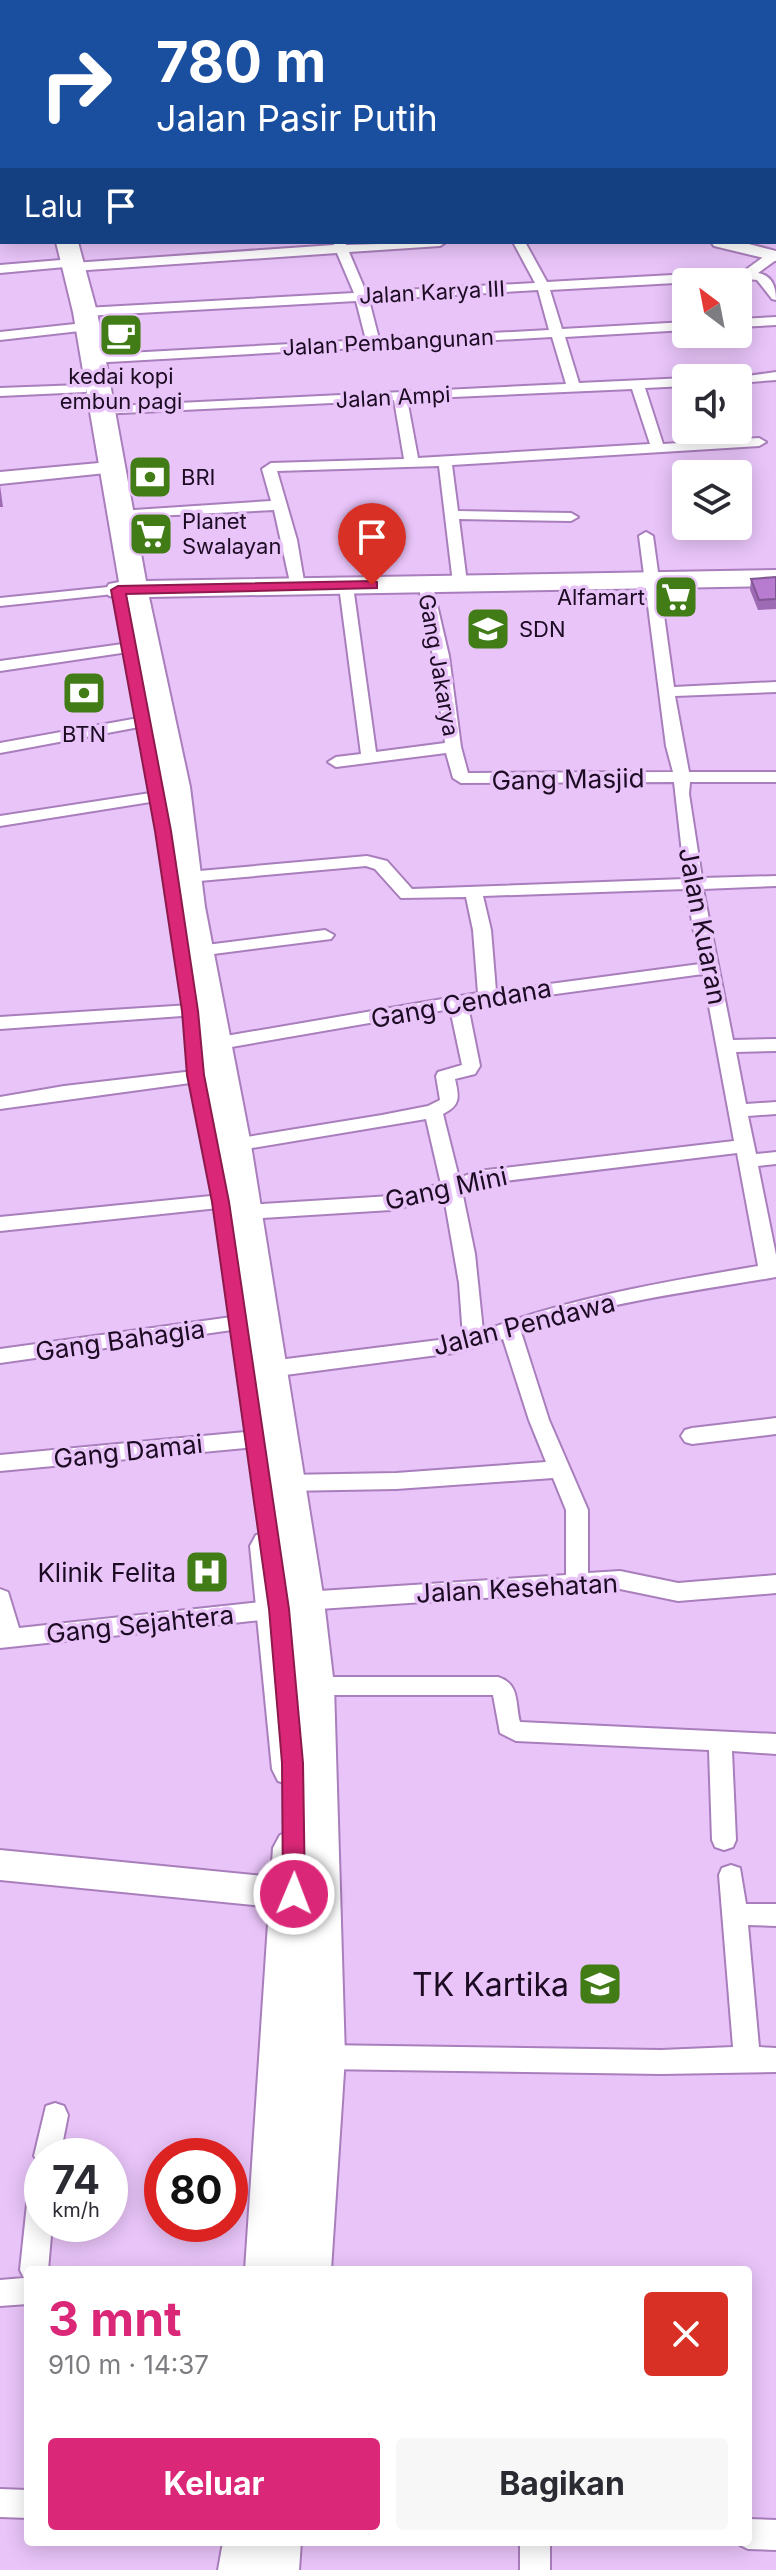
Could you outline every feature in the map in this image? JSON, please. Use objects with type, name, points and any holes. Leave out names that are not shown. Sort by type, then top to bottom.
[{"type":"highway","points":[[67,263],[91,359],[119,515],[130,648],[190,1011],[234,1145],[232,1207],[239,1323],[256,1439],[291,1605],[313,1686],[302,2057],[271,2266]]},
{"type":"highway","points":[[80,320],[81,389],[126,590],[175,787],[210,1065],[232,1207],[270,1369],[285,1483],[291,1605],[294,1894],[302,2057],[306,2266]]},
{"type":"highway","points":[[126,590],[776,578]]},
{"type":"highway","points":[[245,2570],[248,2546]]},
{"type":"highway","points":[[272,2570],[275,2546]]},
{"type":"street","points":[[0,269],[373,244]]},
{"type":"street","points":[[520,244],[543,287],[574,389]]},
{"type":"street","points":[[728,244],[775,256]]},
{"type":"street","points":[[340,245],[361,295],[373,342]]},
{"type":"street","points":[[752,272],[775,256]]},
{"type":"street","points":[[752,276],[761,277],[776,296]]},
{"type":"street","name":"Jalan Karya III","points":[[0,336],[80,320],[361,295],[672,279]]},
{"type":"street","points":[[752,322],[776,321]]},
{"type":"street","name":"Jalan Pembangunan","points":[[91,359],[672,327]]},
{"type":"street","points":[[752,378],[776,376]]},
{"type":"street","name":"Jalan Ampi","points":[[100,410],[672,383]]},
{"type":"street","points":[[637,385],[658,448]]},
{"type":"street","points":[[0,392],[81,389]]},
{"type":"street","points":[[400,396],[412,463]]},
{"type":"street","points":[[298,587],[271,467],[412,463],[759,442]]},
{"type":"street","points":[[445,461],[460,583]]},
{"type":"street","points":[[0,478],[99,469]]},
{"type":"street","points":[[119,515],[281,505]]},
{"type":"street","points":[[453,515],[571,517]]},
{"type":"street","name":"Jalan Kuaran","points":[[646,536],[682,777],[681,794],[694,885],[727,1046],[744,1154],[772,1270]]},
{"type":"street","name":"Gang Jakarya","points":[[425,583],[441,656],[453,747]]},
{"type":"street","points":[[346,586],[369,756]]},
{"type":"street","points":[[0,602],[126,590]]},
{"type":"street","points":[[0,666],[130,648]]},
{"type":"street","points":[[667,692],[776,687]]},
{"type":"street","points":[[0,748],[144,722]]},
{"type":"street","points":[[336,762],[453,747]]},
{"type":"street","name":"Gang Masjid","points":[[453,747],[458,775],[467,780],[682,777]]},
{"type":"street","points":[[682,777],[776,777]]},
{"type":"street","points":[[0,821],[157,797]]},
{"type":"street","points":[[188,877],[367,861],[381,865],[407,894],[776,881]]},
{"type":"street","points":[[474,891],[475,909],[482,927],[488,997]]},
{"type":"street","points":[[198,951],[325,935]]},
{"type":"street","name":"Gang Cendana","points":[[0,1103],[210,1065],[458,1002],[709,968]]},
{"type":"street","points":[[234,1145],[433,1111],[450,1101],[445,1076],[468,1070],[471,1066],[458,1002]]},
{"type":"street","points":[[0,1023],[190,1011]]},
{"type":"street","points":[[727,1046],[776,1045]]},
{"type":"street","points":[[738,1111],[776,1108]]},
{"type":"street","points":[[433,1111],[453,1188],[468,1269],[474,1342]]},
{"type":"street","name":"Gang Mini","points":[[0,1224],[232,1207],[391,1203],[453,1188],[478,1178],[744,1154],[776,1158]]},
{"type":"street","name":"Jalan Pendawa","points":[[270,1369],[474,1342],[546,1315],[772,1270]]},
{"type":"street","name":"Gang Bahagia","points":[[0,1356],[239,1323]]},
{"type":"street","points":[[510,1330],[539,1420],[577,1510],[577,1583]]},
{"type":"street","points":[[692,1436],[776,1426]]},
{"type":"street","name":"Gang Damai","points":[[0,1463],[256,1439]]},
{"type":"street","points":[[285,1483],[396,1481],[560,1469]]},
{"type":"street","name":"Jalan Kesehatan","points":[[291,1605],[620,1580],[678,1592],[776,1584]]},
{"type":"street","points":[[0,1598],[5,1639]]},
{"type":"street","name":"Gang Sejahtera","points":[[5,1639],[291,1605]]},
{"type":"street","points":[[313,1686],[498,1686],[504,1690],[508,1726],[516,1731],[776,1744]]},
{"type":"street","points":[[720,1741],[724,1840]]},
{"type":"street","points":[[0,1865],[294,1894]]},
{"type":"street","points":[[731,1875],[747,2056]]},
{"type":"street","points":[[734,1914],[776,1915]]},
{"type":"street","points":[[302,2057],[677,2062],[747,2056],[776,2060]]},
{"type":"street","points":[[51,2138],[55,2115]]},
{"type":"street","points":[[34,2266],[37,2242]]},
{"type":"street","points":[[0,2293],[24,2291]]},
{"type":"street","points":[[0,2503],[24,2504]]},
{"type":"street","points":[[752,2534],[776,2535]]},
{"type":"street","points":[[535,2546],[535,2570]]},
{"type":"building","points":[[776,577],[776,599],[759,600],[751,579]]},
{"type":"place","name":"kedai kopi embun pagi","points":[[121,335]]},
{"type":"place","name":"BRI","points":[[150,477]]},
{"type":"place","name":"Planet Swalayan","points":[[151,534]]},
{"type":"place","name":"Alfamart","points":[[676,597]]},
{"type":"place","name":"SDN","points":[[488,629]]},
{"type":"place","name":"BTN","points":[[84,693]]},
{"type":"place","name":"Klinik Felita","points":[[207,1572]]},
{"type":"place","name":"TK Kartika","points":[[600,1984]]},
{"type":"route","points":[[294,1894],[293,1763],[279,1609],[221,1202],[196,1075],[190,1011],[163,831],[118,590],[372,585]]}]
